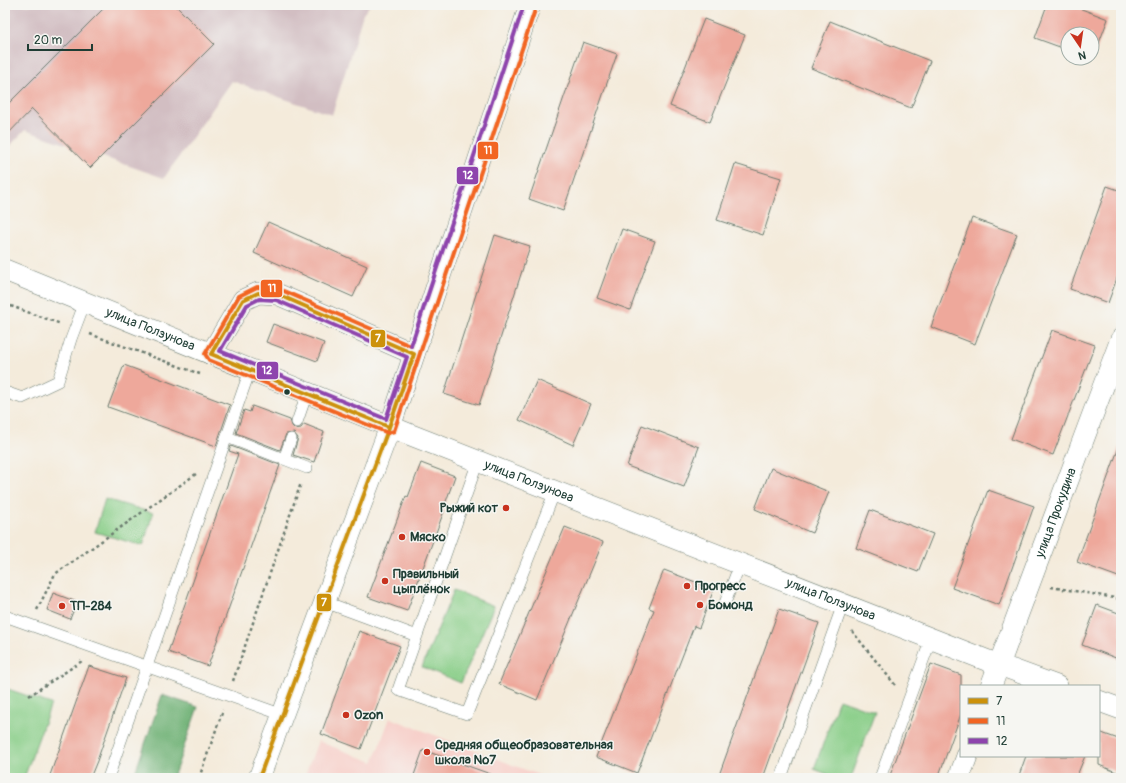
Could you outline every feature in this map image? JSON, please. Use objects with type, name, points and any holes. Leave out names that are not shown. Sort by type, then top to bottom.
[{"type":"street","points":[[259,778],[390,427],[530,5]]},
{"type":"street","name":"улица Ползунова","points":[[5,270],[390,427],[740,564],[841,610],[932,639],[1054,685]]},
{"type":"street","points":[[211,354],[243,300],[258,293],[277,294],[414,354]]},
{"type":"street","name":"улица Прокудина","points":[[991,685],[1121,339]]},
{"type":"street","points":[[1100,701],[1121,709]]},
{"type":"street","points":[[959,778],[967,757]]},
{"type":"lane","points":[[5,392],[22,398],[58,381],[75,329],[86,302]]},
{"type":"lane","points":[[108,778],[250,370]]},
{"type":"lane","points":[[297,422],[307,393]]},
{"type":"lane","points":[[226,437],[307,468]]},
{"type":"lane","points":[[284,459],[291,439]]},
{"type":"lane","points":[[478,461],[398,690],[467,714],[555,492]]},
{"type":"lane","points":[[725,603],[740,564]]},
{"type":"lane","points":[[325,602],[417,636]]},
{"type":"lane","points":[[781,778],[841,610]]},
{"type":"lane","points":[[5,616],[283,715]]},
{"type":"lane","points":[[880,778],[932,639]]},
{"type":"path","points":[[5,304],[206,376]]},
{"type":"path","points":[[30,625],[55,574],[219,458]]},
{"type":"path","points":[[199,778],[307,468]]},
{"type":"path","points":[[1029,583],[1121,599]]},
{"type":"path","points":[[841,610],[908,702]]},
{"type":"path","points":[[29,696],[100,650]]},
{"type":"shaded area","points":[[5,5],[370,5],[363,14],[332,115],[232,81],[164,178],[25,130],[5,151]]},
{"type":"shaded area","name":"Средняя общеобразовательная школа №7","points":[[390,718],[547,778],[304,778],[318,741],[373,762]]},
{"type":"green space","points":[[105,499],[153,513],[143,546],[95,532]]},
{"type":"green space","points":[[454,590],[494,606],[461,683],[422,667]]},
{"type":"green space","points":[[5,688],[51,704],[24,778],[5,778]]},
{"type":"green space","points":[[162,695],[198,707],[173,778],[133,778]]},
{"type":"green space","points":[[839,699],[875,712],[851,778],[837,778],[814,769]]},
{"type":"building","points":[[107,5],[175,5],[214,44],[90,168],[32,109],[5,137],[5,107]]},
{"type":"building","points":[[1047,5],[1071,5],[1108,19],[1100,40],[1100,26],[1060,26],[1060,47],[1035,38]]},
{"type":"building","points":[[704,19],[745,35],[710,122],[670,106]]},
{"type":"building","points":[[830,21],[930,61],[911,108],[811,68]]},
{"type":"building","points":[[583,42],[617,54],[563,211],[529,199]]},
{"type":"building","points":[[735,164],[781,178],[763,235],[717,220]]},
{"type":"building","points":[[1107,186],[1121,191],[1121,267],[1108,303],[1070,289]]},
{"type":"building","points":[[972,218],[1017,234],[975,344],[931,327]]},
{"type":"building","points":[[268,222],[367,266],[353,297],[254,253]]},
{"type":"building","points":[[622,229],[655,241],[630,310],[597,298]]},
{"type":"building","points":[[495,235],[530,246],[479,405],[444,394]]},
{"type":"building","points":[[273,324],[324,343],[317,361],[266,342]]},
{"type":"building","points":[[1052,330],[1095,345],[1053,455],[1011,439]]},
{"type":"building","points":[[124,365],[230,405],[216,446],[108,407]]},
{"type":"building","points":[[537,380],[591,404],[573,445],[519,420]]},
{"type":"building","points":[[252,406],[290,420],[295,429],[301,428],[304,424],[324,432],[314,462],[293,455],[298,438],[294,433],[286,434],[280,450],[236,433],[244,410],[250,412]]},
{"type":"building","points":[[642,425],[699,447],[684,487],[627,466]]},
{"type":"building","points":[[231,446],[280,465],[208,666],[168,652],[238,454],[229,451]]},
{"type":"building","points":[[1119,447],[1121,447],[1121,578],[1077,562]]},
{"type":"building","points":[[421,463],[455,476],[443,510],[444,511],[407,611],[368,597],[406,496],[408,497]]},
{"type":"building","points":[[771,468],[829,492],[812,533],[755,509]]},
{"type":"building","points":[[988,490],[1034,506],[999,605],[952,588]]},
{"type":"building","points":[[870,510],[933,534],[918,572],[856,548]]},
{"type":"building","points":[[565,527],[603,542],[537,700],[499,684]]},
{"type":"building","points":[[664,570],[714,589],[699,628],[694,626],[637,773],[596,757],[654,610],[649,608]]},
{"type":"building","name":"ТП-284","points":[[53,593],[77,602],[70,619],[47,610]]},
{"type":"building","points":[[1097,605],[1121,614],[1121,660],[1082,645]]},
{"type":"building","points":[[779,609],[819,623],[763,778],[718,778]]},
{"type":"building","points":[[359,631],[400,646],[361,749],[321,734]]},
{"type":"building","points":[[931,664],[961,675],[960,717],[938,778],[889,778]]},
{"type":"building","points":[[89,666],[126,678],[97,761],[90,778],[49,778]]},
{"type":"building","points":[[1100,732],[1121,740],[1121,774],[1099,765]]},
{"type":"building","points":[[423,750],[496,776],[495,778],[413,778]]},
{"type":"building","points":[[1026,757],[1085,757],[1076,778],[1018,778]]},
{"type":"transit line","name":"12","points":[[411,346],[524,5]]},
{"type":"transit line","name":"11","points":[[411,346],[279,289],[257,287],[239,296],[205,354],[209,360],[388,433],[394,431],[536,7]]},
{"type":"transit line","name":"7","points":[[258,293],[277,294],[414,354],[389,427],[211,354],[243,300],[258,293]]},
{"type":"transit line","name":"12","points":[[259,299],[276,300],[407,357],[386,419],[220,351],[247,305],[259,299]]},
{"type":"transit line","name":"7","points":[[259,778],[389,427]]},
{"type":"place","name":"Рыжий кот","points":[[506,508]]},
{"type":"place","name":"Мяско","points":[[402,537]]},
{"type":"place","name":"Правильный цыплёнок","points":[[385,581]]},
{"type":"place","name":"Прогресс","points":[[687,586]]},
{"type":"place","name":"Бомонд","points":[[700,605]]},
{"type":"place","name":"ТП-284","points":[[62,606]]},
{"type":"place","name":"Ozon","points":[[346,715]]},
{"type":"place","name":"Средняя общеобразовательная школа №7","points":[[427,752]]}]
